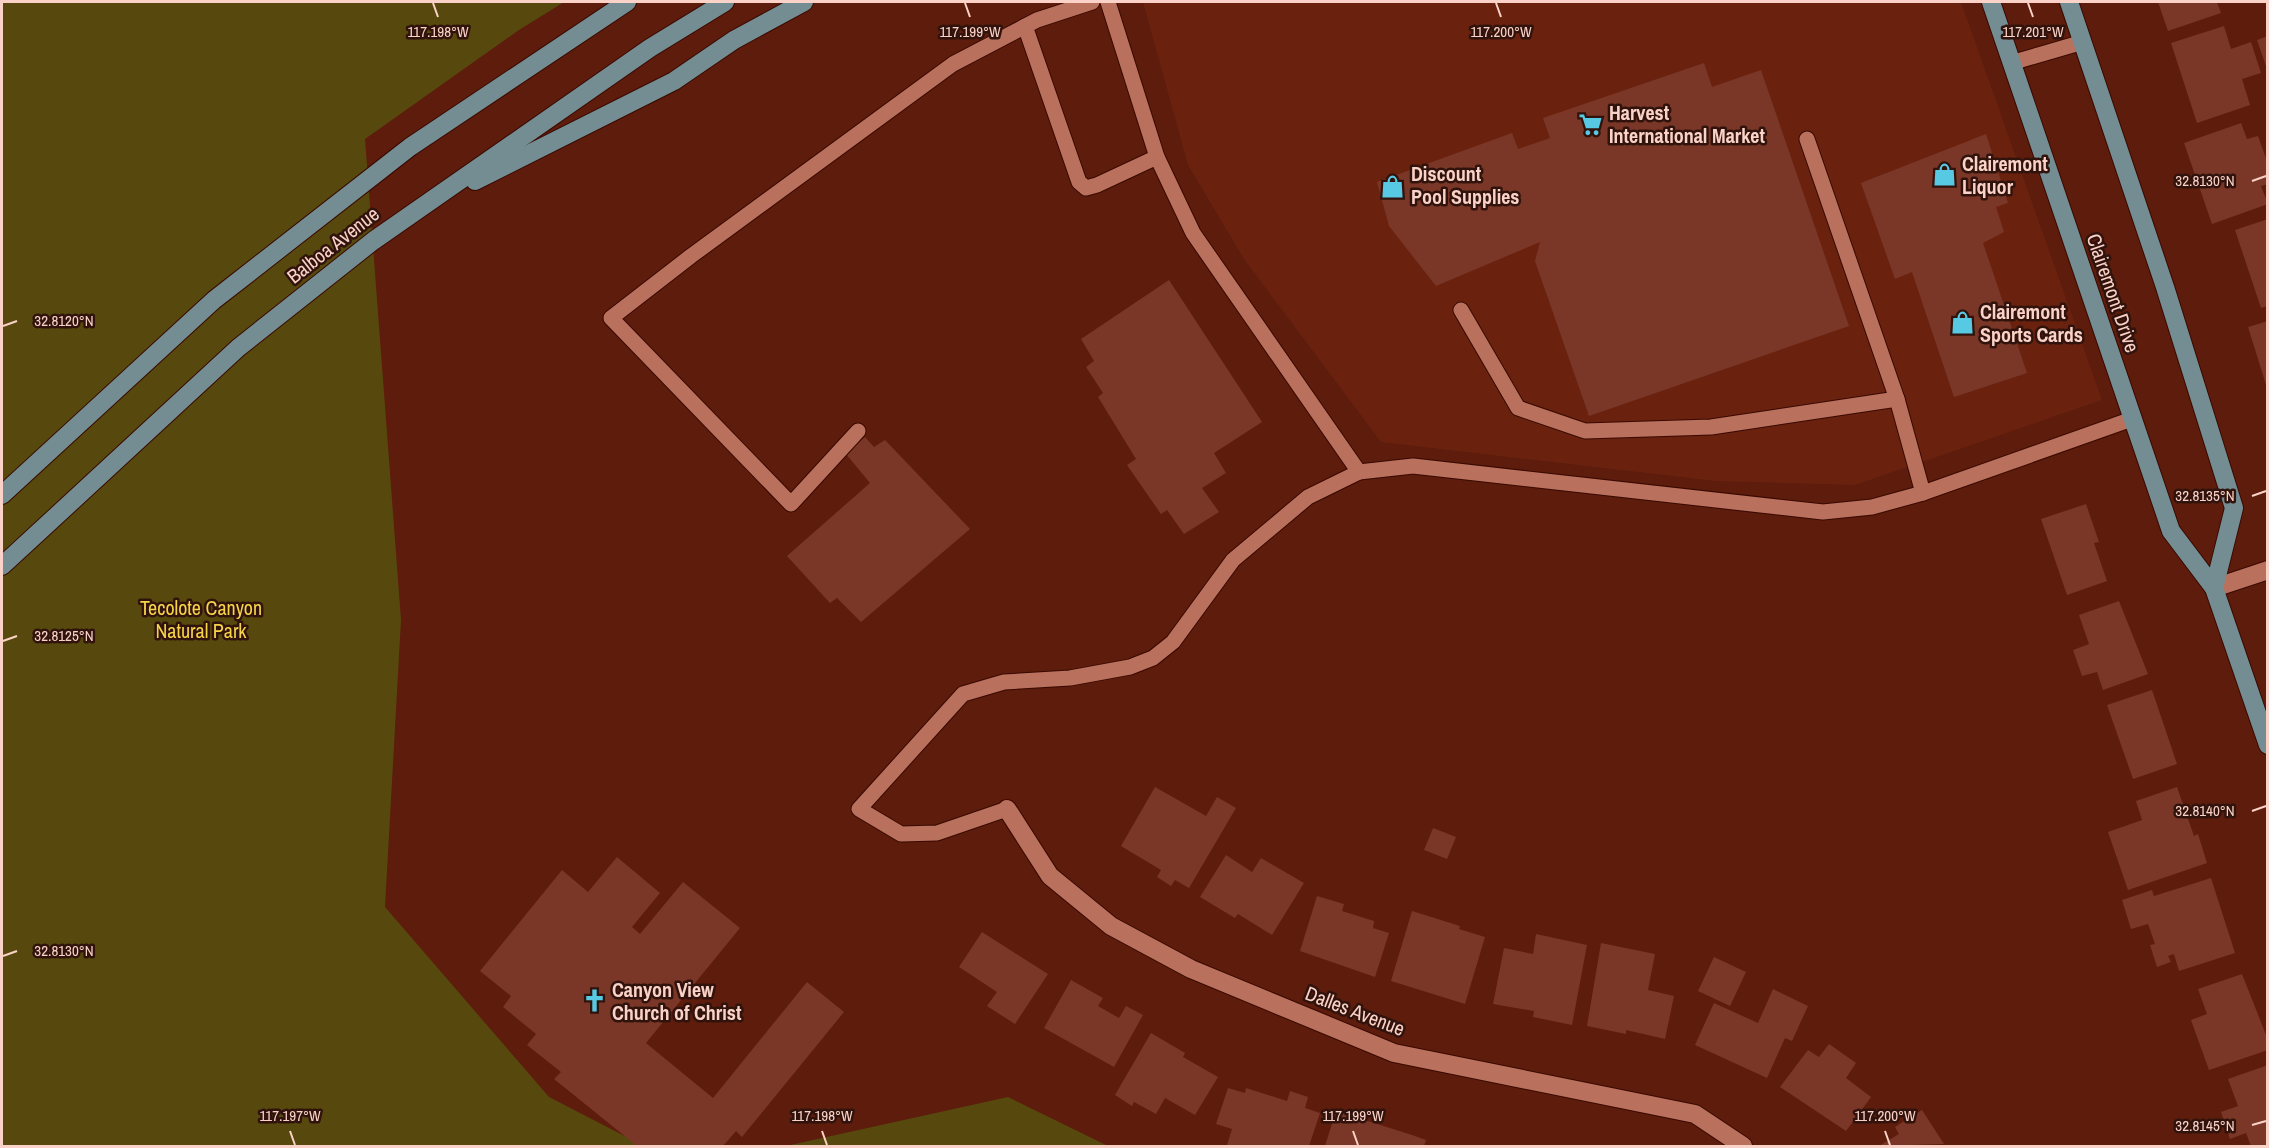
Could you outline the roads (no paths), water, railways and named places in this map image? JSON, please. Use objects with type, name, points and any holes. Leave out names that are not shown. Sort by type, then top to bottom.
[{"type":"main road","name":"Balboa Avenue","points":[[2,495],[214,300],[410,147],[627,2]]},
{"type":"main road","name":"Balboa Avenue","points":[[2,566],[238,348],[417,209],[650,48],[725,2]]},
{"type":"main road","points":[[417,209],[674,81],[734,40],[804,2]]},
{"type":"main road","name":"Clairemont Drive","points":[[1991,2],[2171,531],[2214,588],[2268,745]]},
{"type":"main road","points":[[2069,2],[2161,276],[2234,508],[2214,588]]},
{"type":"street","points":[[2214,588],[2268,570]]},
{"type":"street","name":"Dalles Avenue","points":[[1007,809],[1050,876],[1111,927],[1191,969],[1394,1053],[1695,1114],[1743,1146]]},
{"type":"lane","points":[[858,431],[791,504],[611,318],[691,256],[953,64],[1025,26],[1092,2]]},
{"type":"lane","points":[[1108,2],[1157,157],[1193,233],[1359,472]]},
{"type":"lane","points":[[1025,26],[1079,182],[1086,188],[1097,186],[1157,157]]},
{"type":"lane","points":[[2012,63],[2083,42]]},
{"type":"lane","points":[[1807,139],[1896,399],[1923,494]]},
{"type":"lane","points":[[1461,310],[1518,408],[1586,431],[1711,427],[1896,399]]},
{"type":"lane","points":[[1007,809],[937,833],[901,834],[859,809],[963,694],[1004,682],[1070,678],[1130,667],[1153,658],[1173,642],[1233,560],[1308,497],[1359,472],[1413,466],[1823,512],[1872,507],[1923,494],[2132,419]]},
{"type":"place","name":"Harvest International Market","points":[[1591,125]]},
{"type":"place","name":"Clairemont Liquor","points":[[1944,175]]},
{"type":"place","name":"Discount Pool Supplies","points":[[1393,186]]},
{"type":"place","name":"Clairemont Sports Cards","points":[[1962,323]]},
{"type":"place","name":"Canyon View Church of Christ","points":[[594,1001]]},
{"type":"park label","name":"Tecolote Canyon Natural Park","points":[[201,620]]}]
